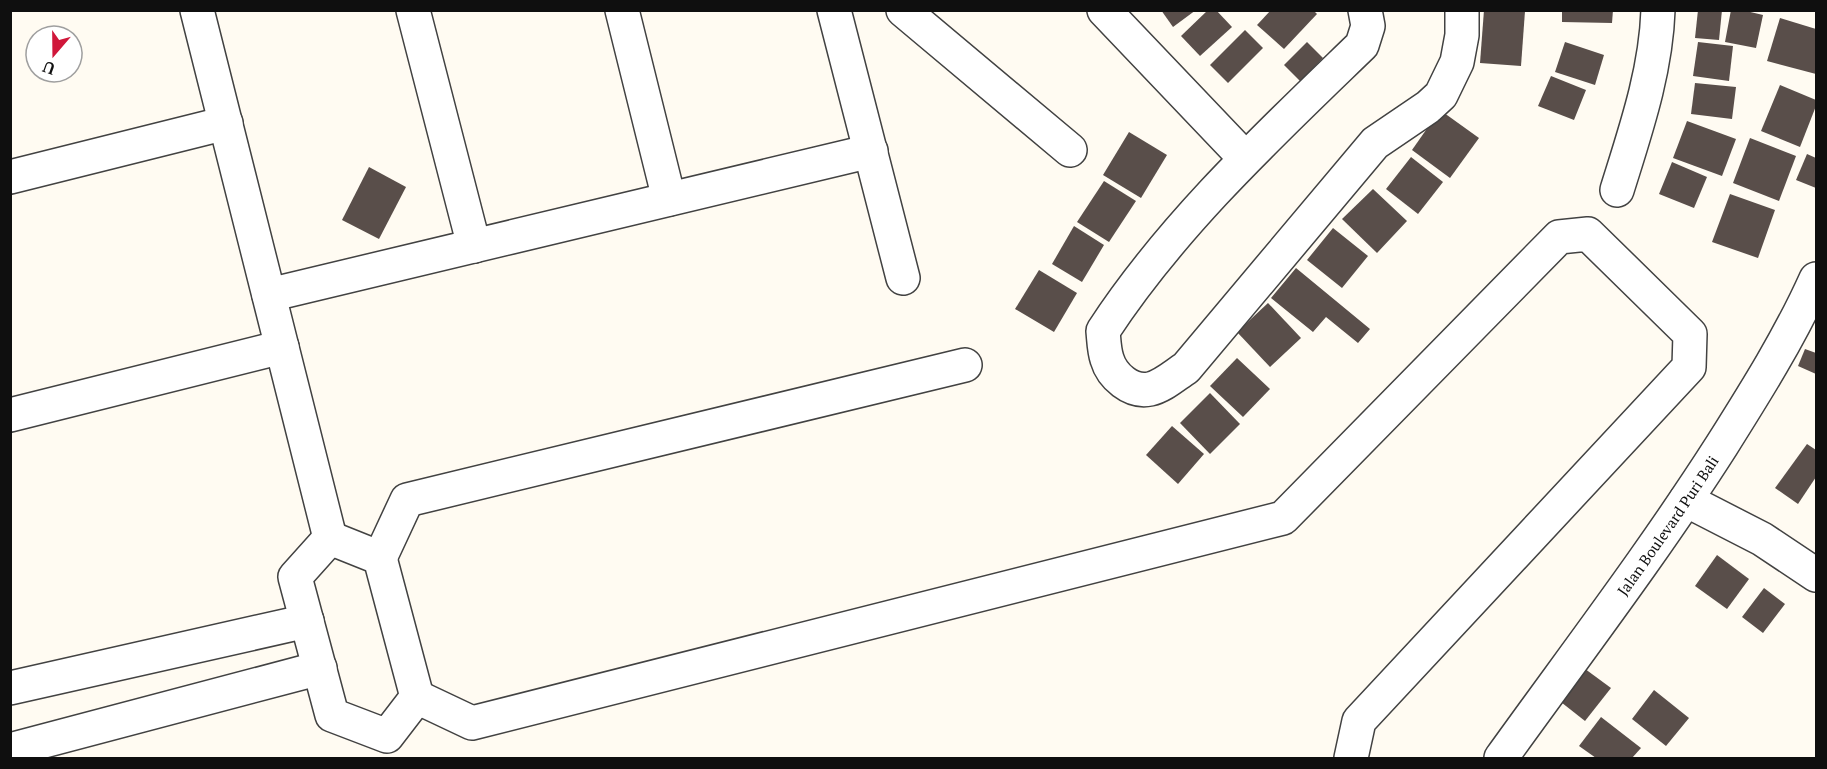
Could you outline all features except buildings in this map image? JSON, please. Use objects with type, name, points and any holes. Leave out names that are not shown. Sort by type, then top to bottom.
[{"type":"street","points":[[197,10],[330,538]]},
{"type":"street","points":[[413,10],[474,246]]},
{"type":"street","points":[[622,10],[669,199]]},
{"type":"street","points":[[834,10],[903,278]]},
{"type":"street","points":[[903,10],[1070,150]]},
{"type":"street","points":[[1104,10],[1245,158]]},
{"type":"street","points":[[1365,10],[1368,26],[1362,45],[1245,158],[1124,299],[1103,331],[1108,362],[1121,381],[1133,387],[1148,389],[1162,384],[1186,368],[1375,143],[1428,107],[1441,95],[1456,62],[1462,35],[1462,10]]},
{"type":"street","points":[[1617,190],[1642,111],[1652,62],[1658,10]]},
{"type":"street","points":[[10,177],[226,123]]},
{"type":"street","points":[[269,295],[871,151]]},
{"type":"street","points":[[417,697],[472,723],[1283,518],[1558,237],[1588,234],[1690,334],[1689,367],[1359,721],[1351,759]]},
{"type":"street","name":"Jalan Boulevard Puri Bali","points":[[1501,759],[1686,500],[1764,380],[1806,303],[1816,279]]},
{"type":"street","points":[[10,415],[282,346]]},
{"type":"street","points":[[330,538],[295,577],[332,715],[390,747],[417,697],[380,558],[407,500],[964,365]]},
{"type":"street","points":[[1686,500],[1762,539],[1816,574]]},
{"type":"street","points":[[330,538],[380,558]]},
{"type":"street","points":[[10,688],[307,621]]},
{"type":"street","points":[[10,750],[320,668]]}]
